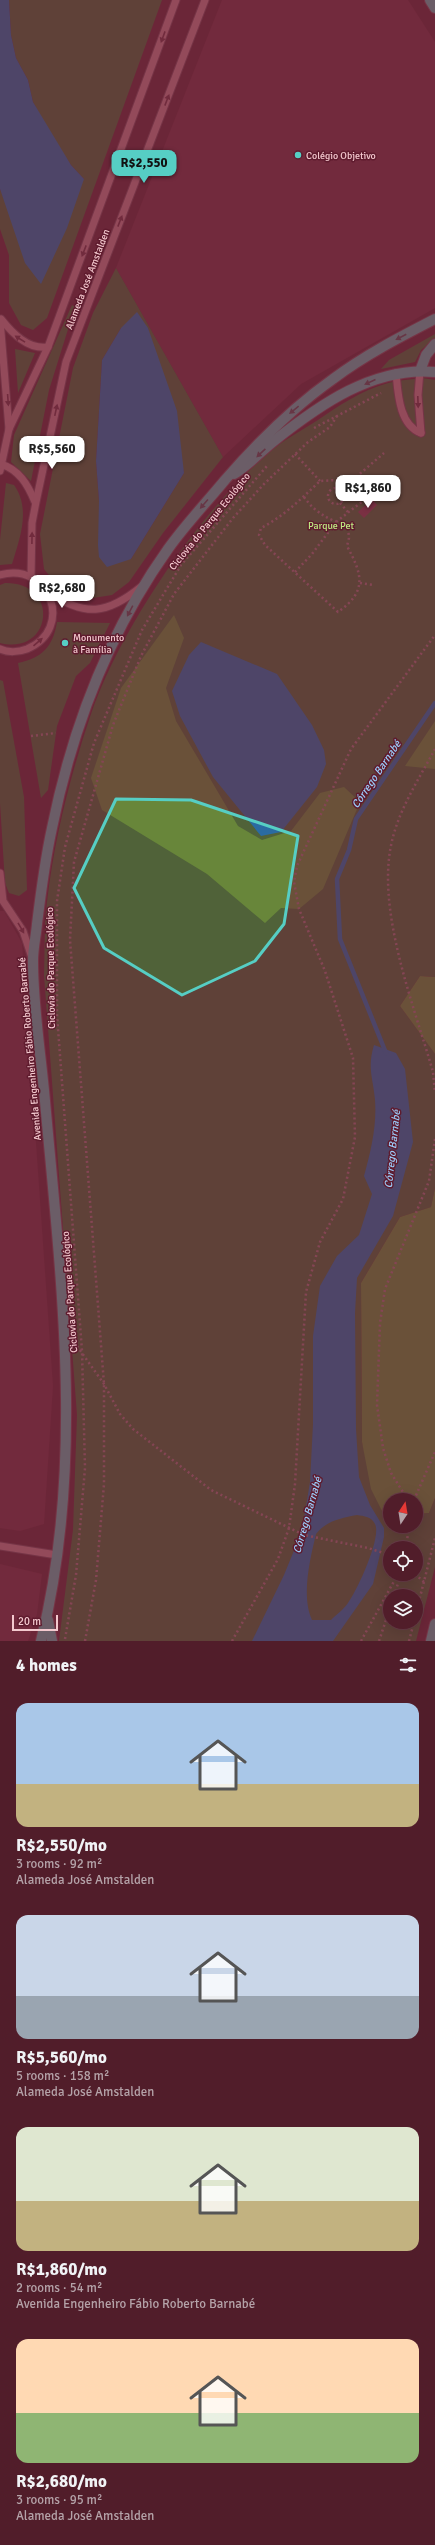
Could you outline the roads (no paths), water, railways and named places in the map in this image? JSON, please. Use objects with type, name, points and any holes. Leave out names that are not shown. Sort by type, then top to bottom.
[{"type":"main road","points":[[430,0],[435,8]]},
{"type":"main road","name":"Avenida Engenheiro Fábio Roberto Barnabé","points":[[41,1641],[57,1555],[65,1484],[68,1411],[64,1335],[33,959],[44,868],[57,802],[75,738],[87,700],[145,584],[170,547],[227,478],[270,430],[331,380],[372,352],[435,318]]},
{"type":"main road","points":[[420,371],[426,355],[435,344]]},
{"type":"main road","points":[[227,478],[248,465],[277,439],[324,405],[365,384],[396,373],[420,371],[435,372]]},
{"type":"main road","points":[[47,1612],[52,1641]]},
{"type":"main road","points":[[431,1641],[435,1624]]},
{"type":"street","name":"Alameda José Amstalden","points":[[10,428],[48,347],[176,0]]},
{"type":"street","name":"Alameda José Amstalden","points":[[31,577],[36,502],[66,362],[205,0]]},
{"type":"street","points":[[0,319],[13,334],[24,341],[40,348],[48,347]]},
{"type":"street","points":[[0,319],[10,428],[0,467],[13,470],[22,478],[29,486],[36,502]]},
{"type":"street","points":[[396,373],[399,402],[407,422],[415,431],[422,433],[418,401],[420,371]]},
{"type":"street","points":[[0,575],[16,573],[31,577],[48,592],[76,608],[94,610],[123,602],[145,584]]},
{"type":"street","points":[[0,649],[20,651],[36,645],[48,631],[53,614],[48,592]]},
{"type":"street","points":[[0,873],[1,901],[23,931],[33,959]]},
{"type":"street","points":[[0,1546],[57,1555]]},
{"type":"water","points":[[0,0],[9,0],[11,35],[16,58],[28,80],[33,102],[71,165],[84,179],[67,228],[41,284],[25,263],[0,189]]},
{"type":"water","points":[[137,312],[148,328],[177,411],[184,473],[131,559],[107,567],[99,557],[98,545],[99,501],[96,461],[102,360],[121,328]]},
{"type":"water","points":[[201,642],[277,674],[312,725],[324,750],[326,764],[317,787],[281,832],[261,836],[213,777],[180,716],[172,691],[189,655]]},
{"type":"water","points":[[374,1045],[396,1053],[405,1069],[413,1142],[393,1216],[357,1278],[355,1313],[356,1429],[359,1477],[370,1505],[383,1526],[384,1537],[373,1584],[333,1641],[252,1641],[284,1575],[302,1531],[310,1482],[313,1424],[313,1336],[320,1286],[337,1256],[359,1235],[372,1194],[364,1176],[371,1148],[375,1119],[375,1100],[371,1060]],"holes":[[[357,1515],[368,1517],[375,1524],[375,1540],[368,1564],[352,1597],[342,1610],[331,1620],[312,1620],[307,1600],[307,1589],[309,1566],[316,1534],[324,1526],[340,1519]]]},
{"type":"waterway","name":"Córrego Barnabé","points":[[386,1053],[340,939],[337,879],[349,850],[356,819],[435,703]]},
{"type":"place","name":"Colégio Objetivo","points":[[298,155]]},
{"type":"place","name":"Monumento à Família","points":[[65,643]]},
{"type":"park label","name":"Parque Pet","points":[[331,525]]}]
